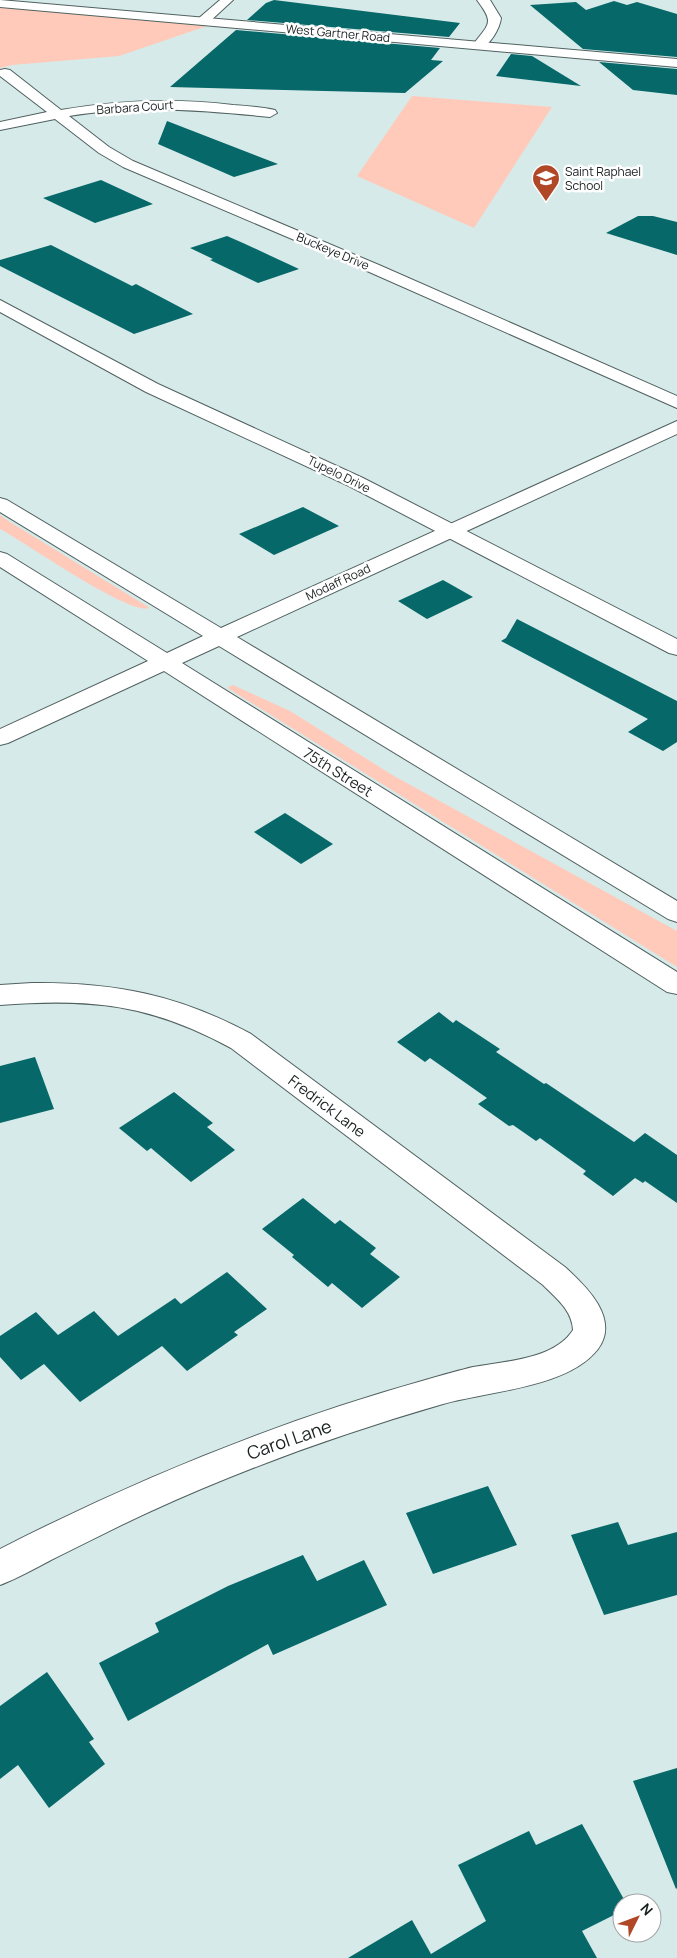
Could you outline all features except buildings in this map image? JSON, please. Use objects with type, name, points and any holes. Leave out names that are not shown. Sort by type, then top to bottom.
[{"type":"street","points":[[203,21],[227,0]]},
{"type":"street","points":[[479,45],[494,24],[496,18],[493,10],[483,0]]},
{"type":"street","name":"West Gartner Road","points":[[0,3],[677,63]]},
{"type":"street","name":"Buckeye Drive","points":[[5,73],[104,150],[128,164],[373,268],[677,403]]},
{"type":"street","name":"Barbara Court","points":[[0,126],[58,115],[150,104],[196,105],[270,113]]},
{"type":"street","name":"Tupelo Drive","points":[[0,305],[152,388],[339,474],[677,648]]},
{"type":"street","name":"Modaff Road","points":[[0,738],[677,427]]},
{"type":"street","points":[[0,504],[677,913]]},
{"type":"street","name":"75th Street","points":[[0,558],[677,985]]},
{"type":"street","name":"Fredrick Lane","points":[[0,995],[43,991],[75,991],[134,998],[169,1007],[219,1028],[241,1041],[554,1276],[570,1290],[584,1309],[590,1325],[587,1338]]},
{"type":"street","name":"Carol Lane","points":[[0,1568],[126,1505],[219,1464],[300,1434],[460,1384],[552,1364],[569,1356],[587,1338]]},
{"type":"shaded area","points":[[0,7],[210,25],[119,56],[12,65],[0,68]]},
{"type":"shaded area","points":[[412,96],[552,107],[474,228],[357,176]]},
{"type":"shaded area","points":[[0,515],[150,608],[139,607],[121,601],[53,562],[0,529]]},
{"type":"shaded area","points":[[233,685],[290,711],[394,776],[677,931],[677,967],[229,689],[228,687]]},
{"type":"place","name":"Saint Raphael School","points":[[546,202]]}]
